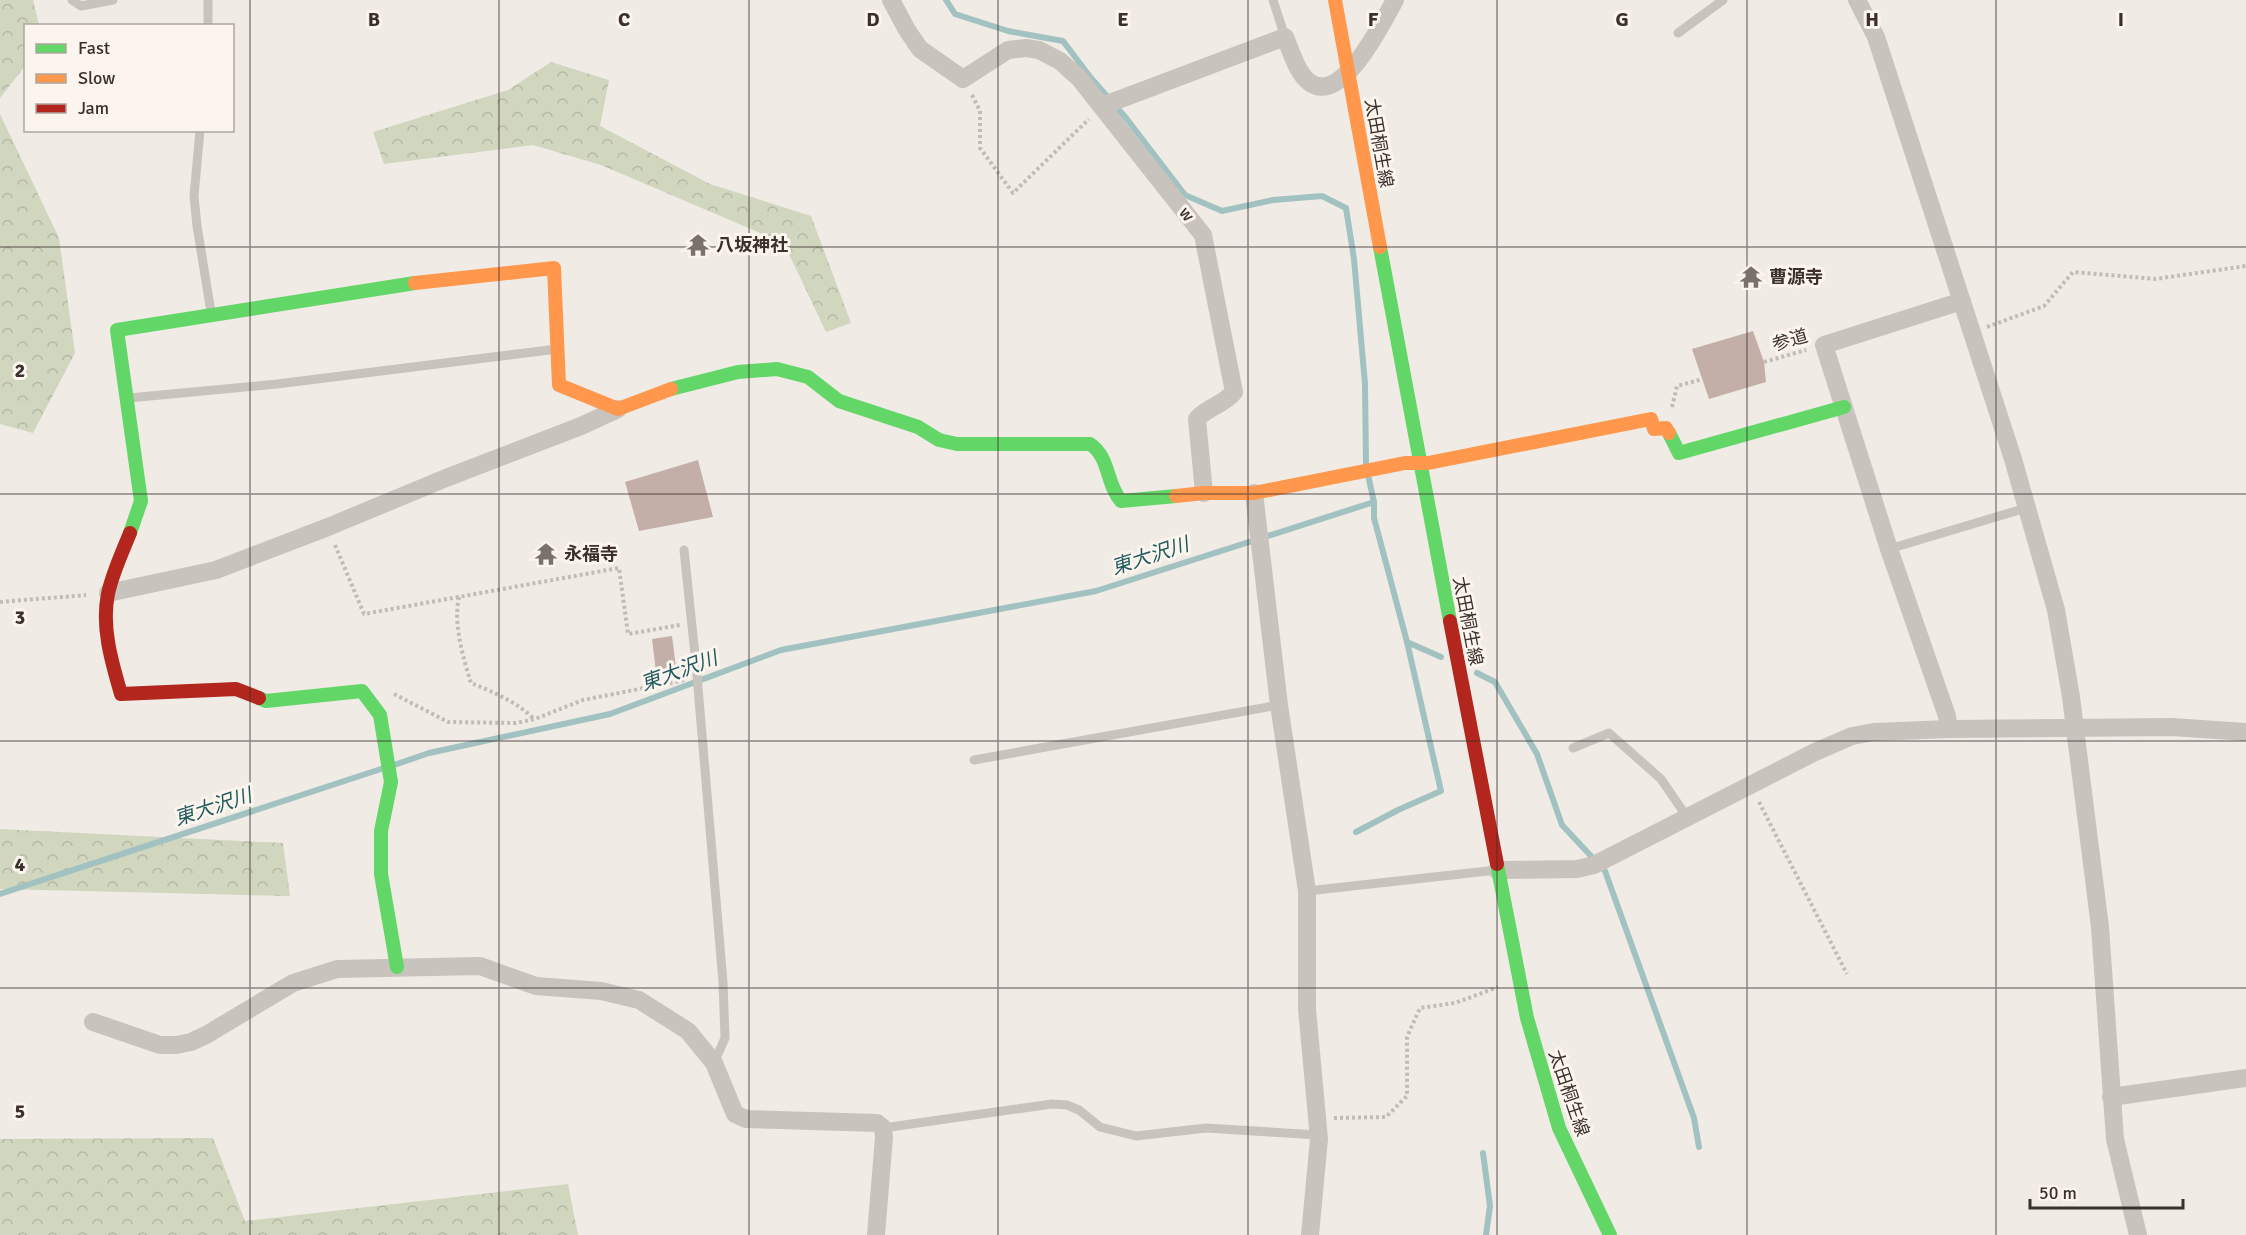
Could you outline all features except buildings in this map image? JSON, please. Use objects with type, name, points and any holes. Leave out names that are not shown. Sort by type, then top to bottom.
[{"type":"street","points":[[891,0],[920,49],[963,79]]},
{"type":"street","name":"太田桐生線","points":[[1335,0],[1419,462],[1527,1018],[1559,1128],[1610,1235]]},
{"type":"street","points":[[1109,103],[1285,37],[1301,72],[1309,82],[1317,86],[1332,85],[1348,73],[1395,0]]},
{"type":"street","points":[[1858,0],[1876,37],[1962,301],[2013,459],[2056,610],[2075,728],[2100,927],[2115,1139],[2138,1235]]},
{"type":"street","name":"w","points":[[963,79],[1008,50],[1026,48],[1039,50],[1060,61],[1109,103],[1203,235],[1234,392],[1230,398],[1204,410],[1197,419],[1204,493]]},
{"type":"street","points":[[397,967],[381,874],[381,831],[391,782],[380,715],[362,690],[266,701],[236,689],[121,694],[110,656],[106,612],[108,593],[141,501],[117,330],[395,285],[478,274],[554,268],[559,385],[618,409]]},
{"type":"street","points":[[1949,729],[1947,716],[1889,549],[1824,345],[1962,301]]},
{"type":"street","points":[[108,593],[216,570],[665,391],[738,372],[777,369],[807,377],[839,401],[918,427],[939,440],[957,444],[1090,444],[1102,453],[1113,492],[1121,501],[1204,493],[1254,493],[1373,469],[1419,462],[1428,463],[1651,419],[1654,429],[1666,428],[1678,453],[1844,406]]},
{"type":"street","points":[[1254,493],[1280,705],[1307,891],[1307,1009],[1318,1127],[1310,1235]]},
{"type":"street","points":[[1497,870],[1577,869],[1600,862],[1852,736],[1874,732],[1949,729],[2172,727],[2246,732]]},
{"type":"street","points":[[93,1022],[160,1045],[191,1042],[293,983],[337,969],[480,966],[536,986],[601,991],[639,1000],[687,1031],[714,1063],[735,1114],[746,1119],[877,1123],[883,1128],[876,1235]]},
{"type":"street","points":[[2111,1097],[2246,1078]]},
{"type":"lane","points":[[72,0],[81,6],[113,0]]},
{"type":"lane","points":[[208,0],[208,24]]},
{"type":"lane","points":[[1273,0],[1285,37]]},
{"type":"lane","points":[[1678,33],[1723,0]]},
{"type":"lane","points":[[200,132],[194,196],[196,226],[211,315]]},
{"type":"lane","points":[[127,398],[278,384],[558,349]]},
{"type":"lane","points":[[1889,549],[2026,508]]},
{"type":"lane","points":[[684,550],[697,676],[726,1038],[714,1063]]},
{"type":"lane","points":[[974,760],[1280,705]]},
{"type":"lane","points":[[1573,748],[1610,733],[1661,779],[1687,817]]},
{"type":"lane","points":[[1307,891],[1497,870]]},
{"type":"lane","points":[[883,1128],[1052,1104],[1079,1110],[1100,1127],[1136,1136],[1206,1128],[1318,1127]]},
{"type":"path","points":[[963,79],[980,111],[980,148],[1013,193],[1109,103]]},
{"type":"path","points":[[1972,332],[2044,306],[2073,272],[2155,279],[2246,266]]},
{"type":"path","name":"参道","points":[[1764,362],[1824,345]]},
{"type":"path","points":[[1666,428],[1677,386],[1702,379]]},
{"type":"path","points":[[328,527],[364,614],[619,568],[628,634],[691,623]]},
{"type":"path","points":[[0,602],[108,593]]},
{"type":"path","points":[[459,597],[456,611],[471,683],[527,711],[535,719]]},
{"type":"path","points":[[362,690],[374,688],[391,693],[448,722],[516,723],[535,719],[583,700],[697,676]]},
{"type":"path","points":[[1751,785],[1847,974]]},
{"type":"path","points":[[1318,1127],[1386,1117],[1407,1096],[1407,1037],[1420,1008],[1455,1003],[1519,979]]},
{"type":"green space","points":[[0,0],[33,0],[39,24],[24,24],[24,67],[0,98]]},
{"type":"green space","points":[[551,62],[609,80],[600,126],[710,184],[811,216],[851,323],[826,332],[788,252],[758,232],[601,165],[533,145],[384,164],[373,132],[508,90]]},
{"type":"green space","points":[[0,114],[59,238],[75,353],[33,433],[0,424]]},
{"type":"green space","points":[[0,829],[283,843],[290,896],[0,889]]},
{"type":"green space","points":[[213,1138],[245,1221],[568,1184],[578,1235],[0,1235],[0,1139]]},
{"type":"waterway","points":[[946,0],[955,14],[1008,31],[1063,41],[1185,195],[1222,211],[1273,200],[1322,196],[1346,208],[1354,259],[1365,384],[1366,465]]},
{"type":"waterway","points":[[1368,475],[1374,502],[1374,518],[1407,642],[1441,657]]},
{"type":"waterway","name":"東大沢川","points":[[394,765],[429,753],[610,714],[781,650],[1096,591],[1374,502]]},
{"type":"waterway","points":[[1356,832],[1441,791],[1407,642]]},
{"type":"waterway","points":[[1477,673],[1495,682],[1537,754],[1562,825],[1605,871],[1694,1118],[1699,1147]]},
{"type":"waterway","name":"東大沢川","points":[[0,894],[384,768]]},
{"type":"waterway","points":[[1483,1153],[1490,1206],[1486,1235]]},
{"type":"traffic: fast","points":[[1380,247],[1450,621]]},
{"type":"traffic: fast","points":[[130,533],[141,501],[117,330],[415,283]]},
{"type":"traffic: fast","points":[[671,389],[738,372],[777,369],[808,377],[839,401],[918,427],[939,440],[957,444],[1090,444],[1105,463],[1113,487],[1121,501],[1176,496]]},
{"type":"traffic: fast","points":[[1669,433],[1679,453],[1844,407]]},
{"type":"traffic: fast","points":[[259,698],[266,701],[362,691],[380,715],[391,782],[381,831],[381,874],[397,967]]},
{"type":"traffic: fast","points":[[1497,864],[1527,1018],[1559,1128],[1610,1235]]},
{"type":"traffic: slow","points":[[1335,0],[1380,247]]},
{"type":"traffic: slow","points":[[415,283],[554,268],[559,385],[618,409],[671,389]]},
{"type":"traffic: slow","points":[[1176,496],[1204,493],[1254,493],[1405,463],[1428,463],[1651,419],[1654,429],[1666,428],[1669,433]]},
{"type":"traffic: jam","points":[[130,533],[112,579],[106,606],[108,645],[121,694],[236,689],[259,698]]},
{"type":"traffic: jam","points":[[1450,621],[1497,864]]},
{"type":"place","name":"八坂神社","points":[[698,245]]},
{"type":"place","name":"曹源寺","points":[[1751,277]]},
{"type":"place","name":"永福寺","points":[[546,554]]}]
